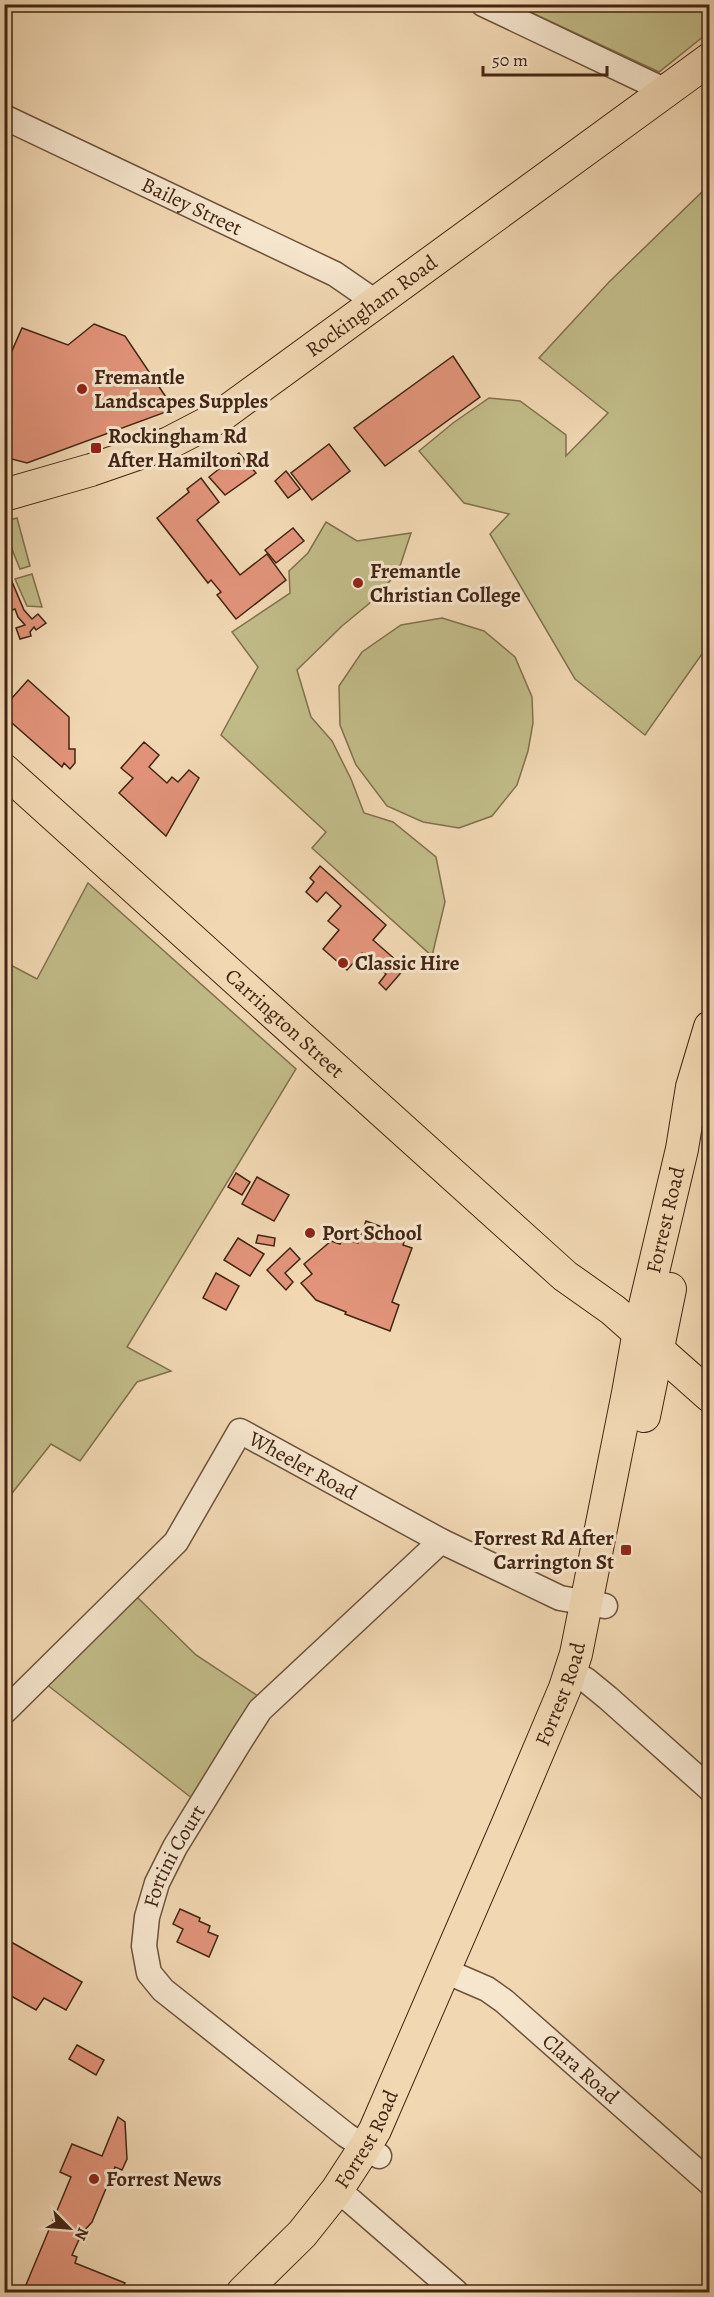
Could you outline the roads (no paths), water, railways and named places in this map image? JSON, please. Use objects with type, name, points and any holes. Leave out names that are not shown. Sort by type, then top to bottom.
[{"type":"main road","name":"Rockingham Road","points":[[12,489],[127,459],[170,443],[219,417],[710,59]]},
{"type":"main road","name":"Carrington Street","points":[[4,770],[565,1276],[587,1309],[710,1396]]},
{"type":"main road","name":"Forrest Road","points":[[267,2292],[318,2243],[344,2195],[414,2085],[452,1974],[578,1676],[595,1605],[646,1351],[692,1087],[710,1027]]},
{"type":"main road","name":"Forrest Road","points":[[646,1351],[710,1098]]},
{"type":"main road","name":"Carrington Street","points":[[646,1351],[697,1408],[710,1412]]},
{"type":"main road","name":"Forrest Road","points":[[243,2292],[344,2195]]},
{"type":"street","points":[[483,4],[666,90]]},
{"type":"street","name":"Bailey Street","points":[[4,117],[335,274],[377,303]]},
{"type":"street","name":"Wheeler Road","points":[[4,1712],[176,1542],[240,1431],[441,1541],[560,1598],[595,1605]]},
{"type":"street","name":"Fortini Court","points":[[372,2152],[339,2129],[163,1990],[150,1973],[144,1946],[147,1917],[157,1883],[176,1847],[260,1710],[441,1541]]},
{"type":"street","points":[[578,1676],[710,1789]]},
{"type":"street","name":"Clara Road","points":[[452,1974],[487,1989],[504,2001],[710,2183]]},
{"type":"street","points":[[344,2195],[456,2292]]},
{"type":"place","name":"Fremantle Landscapes Supples","points":[[82,389]]},
{"type":"place","name":"Rockingham Rd After Hamilton Rd","points":[[96,448]]},
{"type":"place","name":"Fremantle Christian College","points":[[358,583]]},
{"type":"place","name":"Classic Hire","points":[[343,963]]},
{"type":"place","name":"Port School","points":[[310,1233]]},
{"type":"place","name":"Forrest Rd After Carrington St","points":[[626,1550]]},
{"type":"place","name":"Forrest News","points":[[94,2179]]}]
